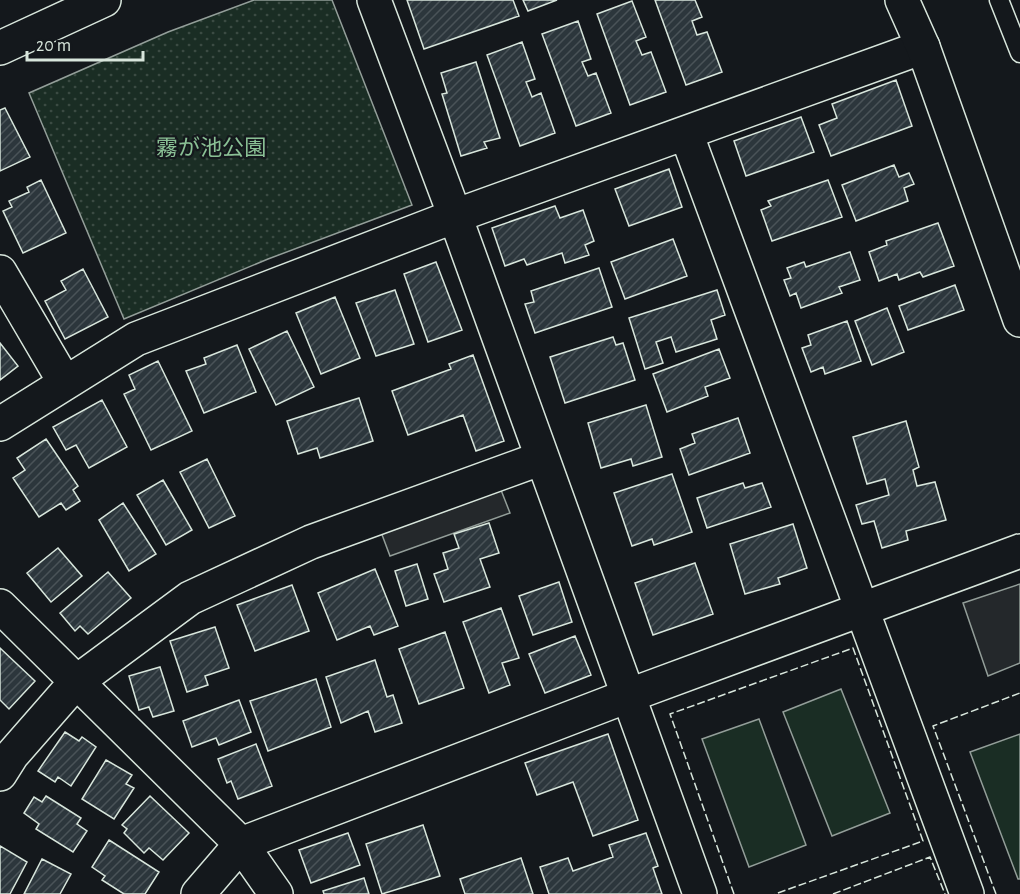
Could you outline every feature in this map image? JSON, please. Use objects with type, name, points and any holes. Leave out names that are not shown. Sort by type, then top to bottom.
[{"type":"street","points":[[0,48],[104,0]]},
{"type":"street","points":[[374,0],[455,216],[700,894]]},
{"type":"street","points":[[902,0],[923,47],[1020,320]]},
{"type":"street","points":[[0,424],[136,339],[455,216],[923,47]]},
{"type":"street","points":[[686,133],[967,894]]},
{"type":"street","points":[[0,272],[65,384]]},
{"type":"street","points":[[0,774],[12,755],[75,683],[190,598],[311,542],[542,458]]},
{"type":"street","points":[[198,894],[241,844],[1020,551]]},
{"type":"street","points":[[0,606],[75,683],[241,844],[276,894]]},
{"type":"lane","points":[[999,0],[1020,53]]},
{"type":"green space","name":"霧が池公園","points":[[254,0],[332,0],[412,205],[268,259],[124,319],[29,93],[168,32]]},
{"type":"green space","points":[[841,689],[890,813],[832,836],[783,712]]},
{"type":"green space","points":[[759,719],[806,845],[749,867],[702,739]]},
{"type":"green space","points":[[1020,734],[1020,879],[1018,879],[970,752]]},
{"type":"shaded area","points":[[501,490],[510,513],[390,556],[381,532]]},
{"type":"shaded area","points":[[1020,584],[1020,663],[988,676],[963,603]]},
{"type":"building","points":[[407,0],[513,0],[519,16],[424,49]]},
{"type":"building","points":[[523,0],[557,0],[528,11]]},
{"type":"building","points":[[655,0],[695,0],[702,17],[692,21],[697,35],[707,32],[722,72],[686,85]]},
{"type":"building","points":[[632,1],[646,37],[636,41],[642,55],[651,52],[666,92],[630,105],[597,14]]},
{"type":"building","points":[[578,21],[591,59],[582,62],[588,76],[596,73],[611,113],[576,126],[542,34]]},
{"type":"building","points":[[522,42],[535,79],[526,82],[532,97],[541,93],[555,133],[520,146],[487,55]]},
{"type":"building","points":[[476,62],[500,138],[484,142],[487,148],[461,156],[442,94],[447,93],[441,73]]},
{"type":"building","points":[[896,80],[912,126],[831,156],[819,125],[837,118],[832,104]]},
{"type":"building","points":[[5,108],[30,157],[0,171],[0,110]]},
{"type":"building","points":[[801,117],[814,152],[746,176],[734,141]]},
{"type":"building","points":[[894,165],[899,177],[909,173],[914,184],[904,188],[908,201],[856,221],[842,185]]},
{"type":"building","points":[[669,169],[682,207],[629,226],[615,189]]},
{"type":"building","points":[[41,180],[66,233],[23,253],[3,211],[12,207],[9,201],[29,192],[27,187]]},
{"type":"building","points":[[828,180],[842,217],[772,241],[761,210],[771,206],[768,201]]},
{"type":"building","points":[[555,206],[560,218],[583,210],[594,241],[585,245],[589,255],[565,263],[562,253],[527,265],[524,259],[505,266],[492,228]]},
{"type":"building","points":[[938,223],[954,266],[923,277],[920,272],[899,280],[897,274],[879,281],[869,252],[887,245],[886,241]]},
{"type":"building","points":[[673,239],[687,276],[625,299],[611,262]]},
{"type":"building","points":[[850,252],[860,280],[839,287],[842,293],[801,308],[796,293],[790,296],[784,280],[791,278],[787,268],[804,262],[806,267]]},
{"type":"building","points":[[436,262],[462,330],[428,342],[404,274]]},
{"type":"building","points":[[599,268],[612,307],[535,333],[525,304],[534,302],[531,291]]},
{"type":"building","points":[[83,269],[108,317],[65,339],[45,301],[66,290],[61,281]]},
{"type":"building","points":[[955,285],[964,310],[908,330],[899,306]]},
{"type":"building","points":[[395,290],[414,344],[376,356],[356,303]]},
{"type":"building","points":[[717,290],[725,315],[711,320],[717,339],[676,352],[671,337],[656,342],[663,363],[645,369],[629,318]]},
{"type":"building","points":[[335,297],[360,358],[321,374],[296,313]]},
{"type":"building","points":[[887,308],[904,352],[872,365],[855,321]]},
{"type":"building","points":[[847,321],[861,361],[825,374],[823,367],[811,372],[802,348],[811,345],[808,335]]},
{"type":"building","points":[[287,331],[314,387],[276,405],[249,349]]},
{"type":"building","points":[[613,337],[616,345],[623,343],[635,380],[565,403],[550,357]]},
{"type":"building","points":[[0,343],[18,366],[0,380]]},
{"type":"building","points":[[237,345],[256,392],[204,413],[186,371],[206,364],[204,358]]},
{"type":"building","points":[[719,349],[730,378],[705,387],[708,396],[667,412],[653,374]]},
{"type":"building","points":[[473,355],[504,441],[476,451],[463,415],[408,435],[392,391],[451,369],[449,364]]},
{"type":"building","points":[[158,361],[192,431],[151,450],[124,394],[135,389],[129,375]]},
{"type":"building","points":[[359,398],[373,441],[320,458],[317,448],[298,454],[287,421]]},
{"type":"building","points":[[102,400],[127,447],[89,468],[76,445],[66,450],[53,427]]},
{"type":"building","points":[[646,405],[662,457],[633,466],[631,459],[601,468],[588,423]]},
{"type":"building","points":[[738,418],[750,453],[689,475],[680,449],[695,443],[692,434]]},
{"type":"building","points":[[906,421],[919,467],[913,470],[917,486],[935,482],[946,520],[906,531],[908,540],[882,548],[874,521],[862,524],[856,505],[889,495],[885,479],[867,484],[853,437]]},
{"type":"building","points":[[46,439],[78,486],[73,490],[80,501],[66,510],[61,503],[39,517],[13,478],[25,470],[17,458]]},
{"type":"building","points":[[207,459],[235,516],[209,528],[180,472]]},
{"type":"building","points":[[672,474],[692,532],[654,545],[652,539],[632,546],[614,493]]},
{"type":"building","points":[[163,480],[192,530],[166,545],[137,495]]},
{"type":"building","points":[[743,483],[745,488],[762,483],[771,507],[707,528],[697,498]]},
{"type":"building","points":[[123,503],[156,554],[129,571],[99,520]]},
{"type":"building","points":[[489,523],[499,553],[480,559],[490,587],[444,602],[434,574],[448,569],[443,553],[459,548],[454,534]]},
{"type":"building","points":[[793,524],[807,568],[778,578],[780,584],[745,594],[730,544]]},
{"type":"building","points":[[58,548],[82,576],[51,602],[27,573]]},
{"type":"building","points":[[695,563],[713,614],[653,635],[635,583]]},
{"type":"building","points":[[417,564],[428,599],[406,606],[395,571]]},
{"type":"building","points":[[375,569],[398,626],[374,635],[370,626],[337,640],[318,593]]},
{"type":"building","points":[[108,572],[131,598],[88,634],[80,626],[75,631],[60,613]]},
{"type":"building","points":[[559,582],[572,622],[533,635],[519,596]]},
{"type":"building","points":[[292,585],[309,631],[255,651],[237,605]]},
{"type":"building","points":[[501,608],[519,658],[502,663],[510,685],[489,693],[463,622]]},
{"type":"building","points":[[215,627],[229,668],[205,676],[208,685],[187,692],[170,641]]},
{"type":"building","points":[[445,632],[464,688],[419,704],[399,649]]},
{"type":"building","points":[[575,636],[591,675],[545,693],[529,654]]},
{"type":"building","points":[[0,648],[35,681],[9,709],[0,700]]},
{"type":"building","points":[[375,660],[387,697],[393,695],[402,723],[375,732],[368,711],[341,723],[326,677]]},
{"type":"building","points":[[160,667],[174,711],[153,717],[149,707],[139,710],[129,676]]},
{"type":"building","points":[[316,679],[331,727],[268,751],[250,701]]},
{"type":"building","points":[[239,700],[251,732],[219,745],[216,738],[192,747],[183,721]]},
{"type":"building","points":[[65,732],[79,741],[82,737],[96,747],[71,786],[58,777],[55,782],[38,771]]},
{"type":"building","points":[[608,734],[638,820],[593,836],[573,782],[537,795],[525,763]]},
{"type":"building","points":[[256,744],[272,786],[238,799],[231,781],[227,783],[218,759]]},
{"type":"building","points":[[106,760],[132,775],[126,784],[134,788],[114,819],[82,799]]},
{"type":"building","points":[[46,796],[81,818],[77,824],[87,831],[73,852],[36,829],[39,824],[24,813],[34,797],[42,802]]},
{"type":"building","points":[[150,796],[189,833],[163,860],[149,848],[144,853],[124,833],[127,829],[122,825]]},
{"type":"building","points":[[423,825],[440,876],[382,894],[366,844]]},
{"type":"building","points":[[348,833],[360,865],[311,883],[299,850]]},
{"type":"building","points":[[646,833],[658,866],[653,868],[662,894],[549,894],[540,867],[568,858],[573,871],[613,857],[609,845]]},
{"type":"building","points":[[109,840],[159,872],[145,894],[124,894],[102,880],[105,876],[92,867]]},
{"type":"building","points":[[0,846],[27,862],[10,894],[0,894]]},
{"type":"building","points":[[521,858],[533,894],[465,894],[460,879]]},
{"type":"building","points":[[42,859],[71,874],[60,894],[24,894]]},
{"type":"building","points":[[364,878],[369,894],[324,894],[323,891]]},
{"type":"fence","points":[[734,894],[670,714],[853,648],[923,841],[775,894]]},
{"type":"fence","points":[[996,894],[933,726],[1020,693]]},
{"type":"fence","points":[[833,894],[930,857],[945,894]]}]
